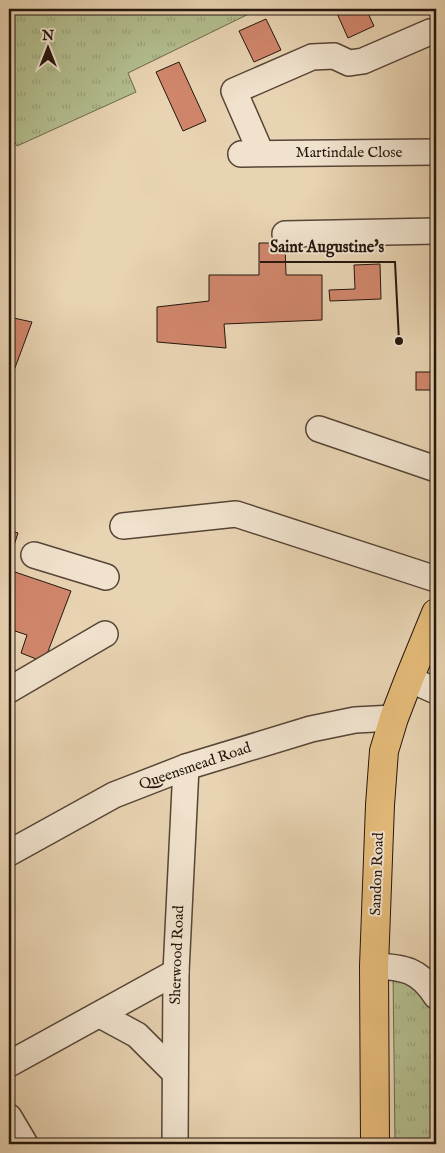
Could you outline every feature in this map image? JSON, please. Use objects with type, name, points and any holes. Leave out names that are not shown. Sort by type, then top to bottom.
[{"type":"highway","name":"Sandon Road","points":[[375,1144],[374,966],[384,751],[408,679],[436,614]]},
{"type":"street","name":"Martindale Close","points":[[430,32],[363,61],[349,63],[334,56],[312,57],[234,91],[251,153],[436,152]]},
{"type":"street","points":[[285,234],[436,231]]},
{"type":"street","points":[[319,429],[436,469]]},
{"type":"street","points":[[123,526],[236,514],[436,578]]},
{"type":"street","points":[[34,555],[106,577]]},
{"type":"street","points":[[9,690],[105,634]]},
{"type":"street","points":[[408,679],[436,691]]},
{"type":"street","name":"Queensmead Road","points":[[9,853],[114,795],[186,767],[311,729],[355,720],[394,718]]},
{"type":"street","name":"Sherwood Road","points":[[175,1144],[176,972],[186,767]]},
{"type":"street","points":[[374,966],[413,971],[428,983],[436,996]]},
{"type":"street","points":[[9,1064],[176,972]]},
{"type":"street","points":[[100,1015],[137,1035],[175,1073]]},
{"type":"street","points":[[9,1117],[25,1144]]},
{"type":"green space","points":[[9,9],[259,9],[128,73],[136,92],[17,146],[9,133]]},
{"type":"green space","points":[[393,972],[423,997],[436,1016],[436,1144],[395,1144]]},
{"type":"building","points":[[335,9],[366,9],[374,26],[348,38]]},
{"type":"building","points":[[266,19],[281,50],[254,62],[239,31]]},
{"type":"building","points":[[179,62],[206,121],[183,131],[156,72]]},
{"type":"building","points":[[259,243],[285,243],[286,275],[322,275],[322,320],[224,324],[226,348],[157,342],[157,307],[209,301],[209,275],[259,275]]},
{"type":"building","points":[[380,264],[381,299],[330,301],[329,290],[355,289],[354,265]]},
{"type":"building","points":[[9,317],[32,322],[9,384]]},
{"type":"building","points":[[416,372],[436,372],[436,390],[416,390]]},
{"type":"building","points":[[9,530],[18,533],[9,561]]},
{"type":"building","points":[[9,570],[71,591],[44,662],[21,653],[27,635],[9,629]]},
{"type":"place","name":"Saint Augustine's","points":[[399,341]]}]
